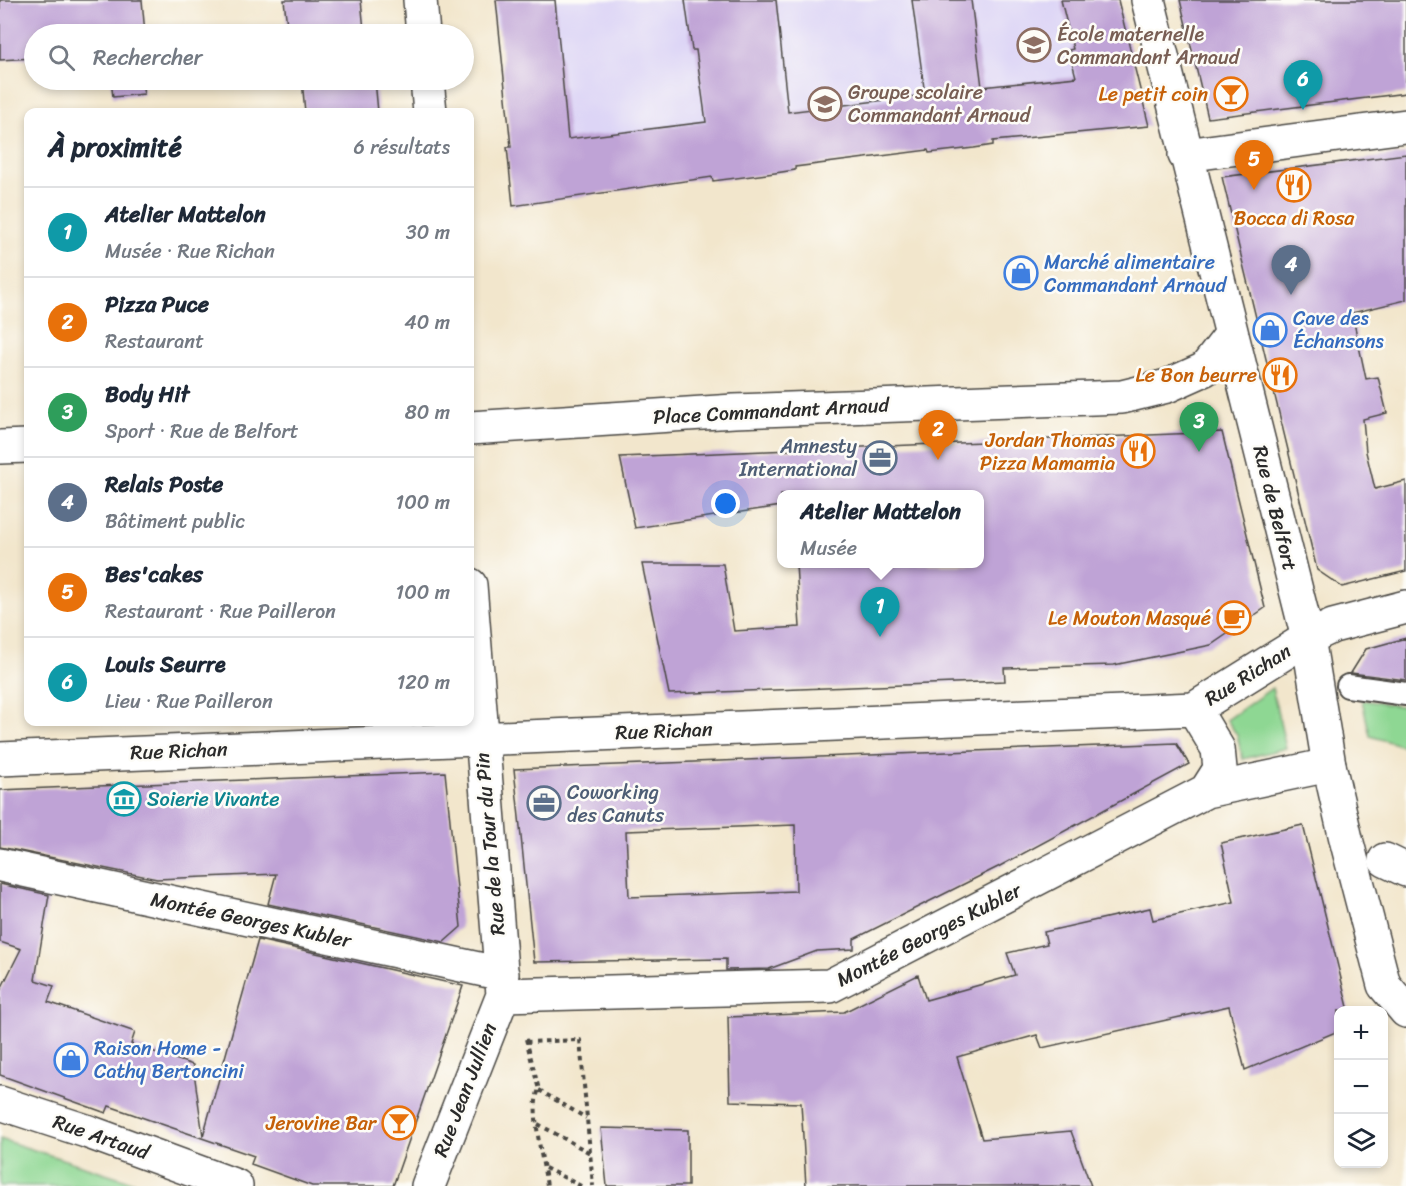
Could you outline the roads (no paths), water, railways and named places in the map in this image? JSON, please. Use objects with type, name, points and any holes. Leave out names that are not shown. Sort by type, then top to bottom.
[{"type":"street","points":[[420,0],[422,24]]},
{"type":"street","name":"Rue de Belfort","points":[[1148,0],[1308,638],[1329,765],[1384,985],[1406,1011]]},
{"type":"street","points":[[428,90],[430,108]]},
{"type":"street","points":[[1185,154],[1406,126]]},
{"type":"street","name":"Place Commandant Arnaud","points":[[474,428],[735,411],[1122,397],[1167,386],[1205,369],[1230,334]]},
{"type":"street","points":[[0,447],[24,446]]},
{"type":"street","name":"Rue Richan","points":[[0,759],[1194,709],[1308,638],[1333,626],[1406,607]]},
{"type":"street","name":"Rue de la Tour du Pin","points":[[474,641],[502,984]]},
{"type":"street","points":[[1194,709],[1218,749],[1220,769],[1206,791]]},
{"type":"street","name":"Montée Georges Kubler","points":[[0,865],[502,984],[830,986],[1206,791],[1329,765]]},
{"type":"street","name":"Rue Jean Jullien","points":[[428,1186],[502,984]]},
{"type":"street","name":"Rue Artaud","points":[[0,1103],[86,1131],[236,1186]]},
{"type":"lane","points":[[1348,686],[1406,694]]},
{"type":"place","name":"École maternelle Commandant Arnaud","points":[[1034,45]]},
{"type":"place","name":"Le petit coin","points":[[1231,94]]},
{"type":"place","name":"Groupe scolaire Commandant Arnaud","points":[[825,104]]},
{"type":"place","name":"Louis Seurre","points":[[1303,110]]},
{"type":"place","name":"Bocca di Rosa","points":[[1294,185]]},
{"type":"place","name":"Bes'cakes","points":[[1254,190]]},
{"type":"place","name":"Marché alimentaire Commandant Arnaud","points":[[1021,273]]},
{"type":"place","name":"Relais Poste","points":[[1291,295]]},
{"type":"place","name":"Cave des Échansons","points":[[1270,330]]},
{"type":"place","name":"Le Bon beurre","points":[[1280,375]]},
{"type":"place","name":"Jordan Thomas Pizza Mamamia","points":[[1138,451]]},
{"type":"place","name":"Body Hit","points":[[1199,452]]},
{"type":"place","name":"Amnesty International","points":[[880,458]]},
{"type":"place","name":"Pizza Puce","points":[[938,460]]},
{"type":"place","name":"Le Mouton Masqué","points":[[1234,618]]},
{"type":"place","name":"Atelier Mattelon","points":[[880,637]]},
{"type":"place","name":"Soierie Vivante","points":[[124,799]]},
{"type":"place","name":"Coworking des Canuts","points":[[544,803]]},
{"type":"place","name":"Raison Home - Cathy Bertoncini","points":[[71,1060]]},
{"type":"place","name":"Jerovine Bar","points":[[399,1123]]}]
